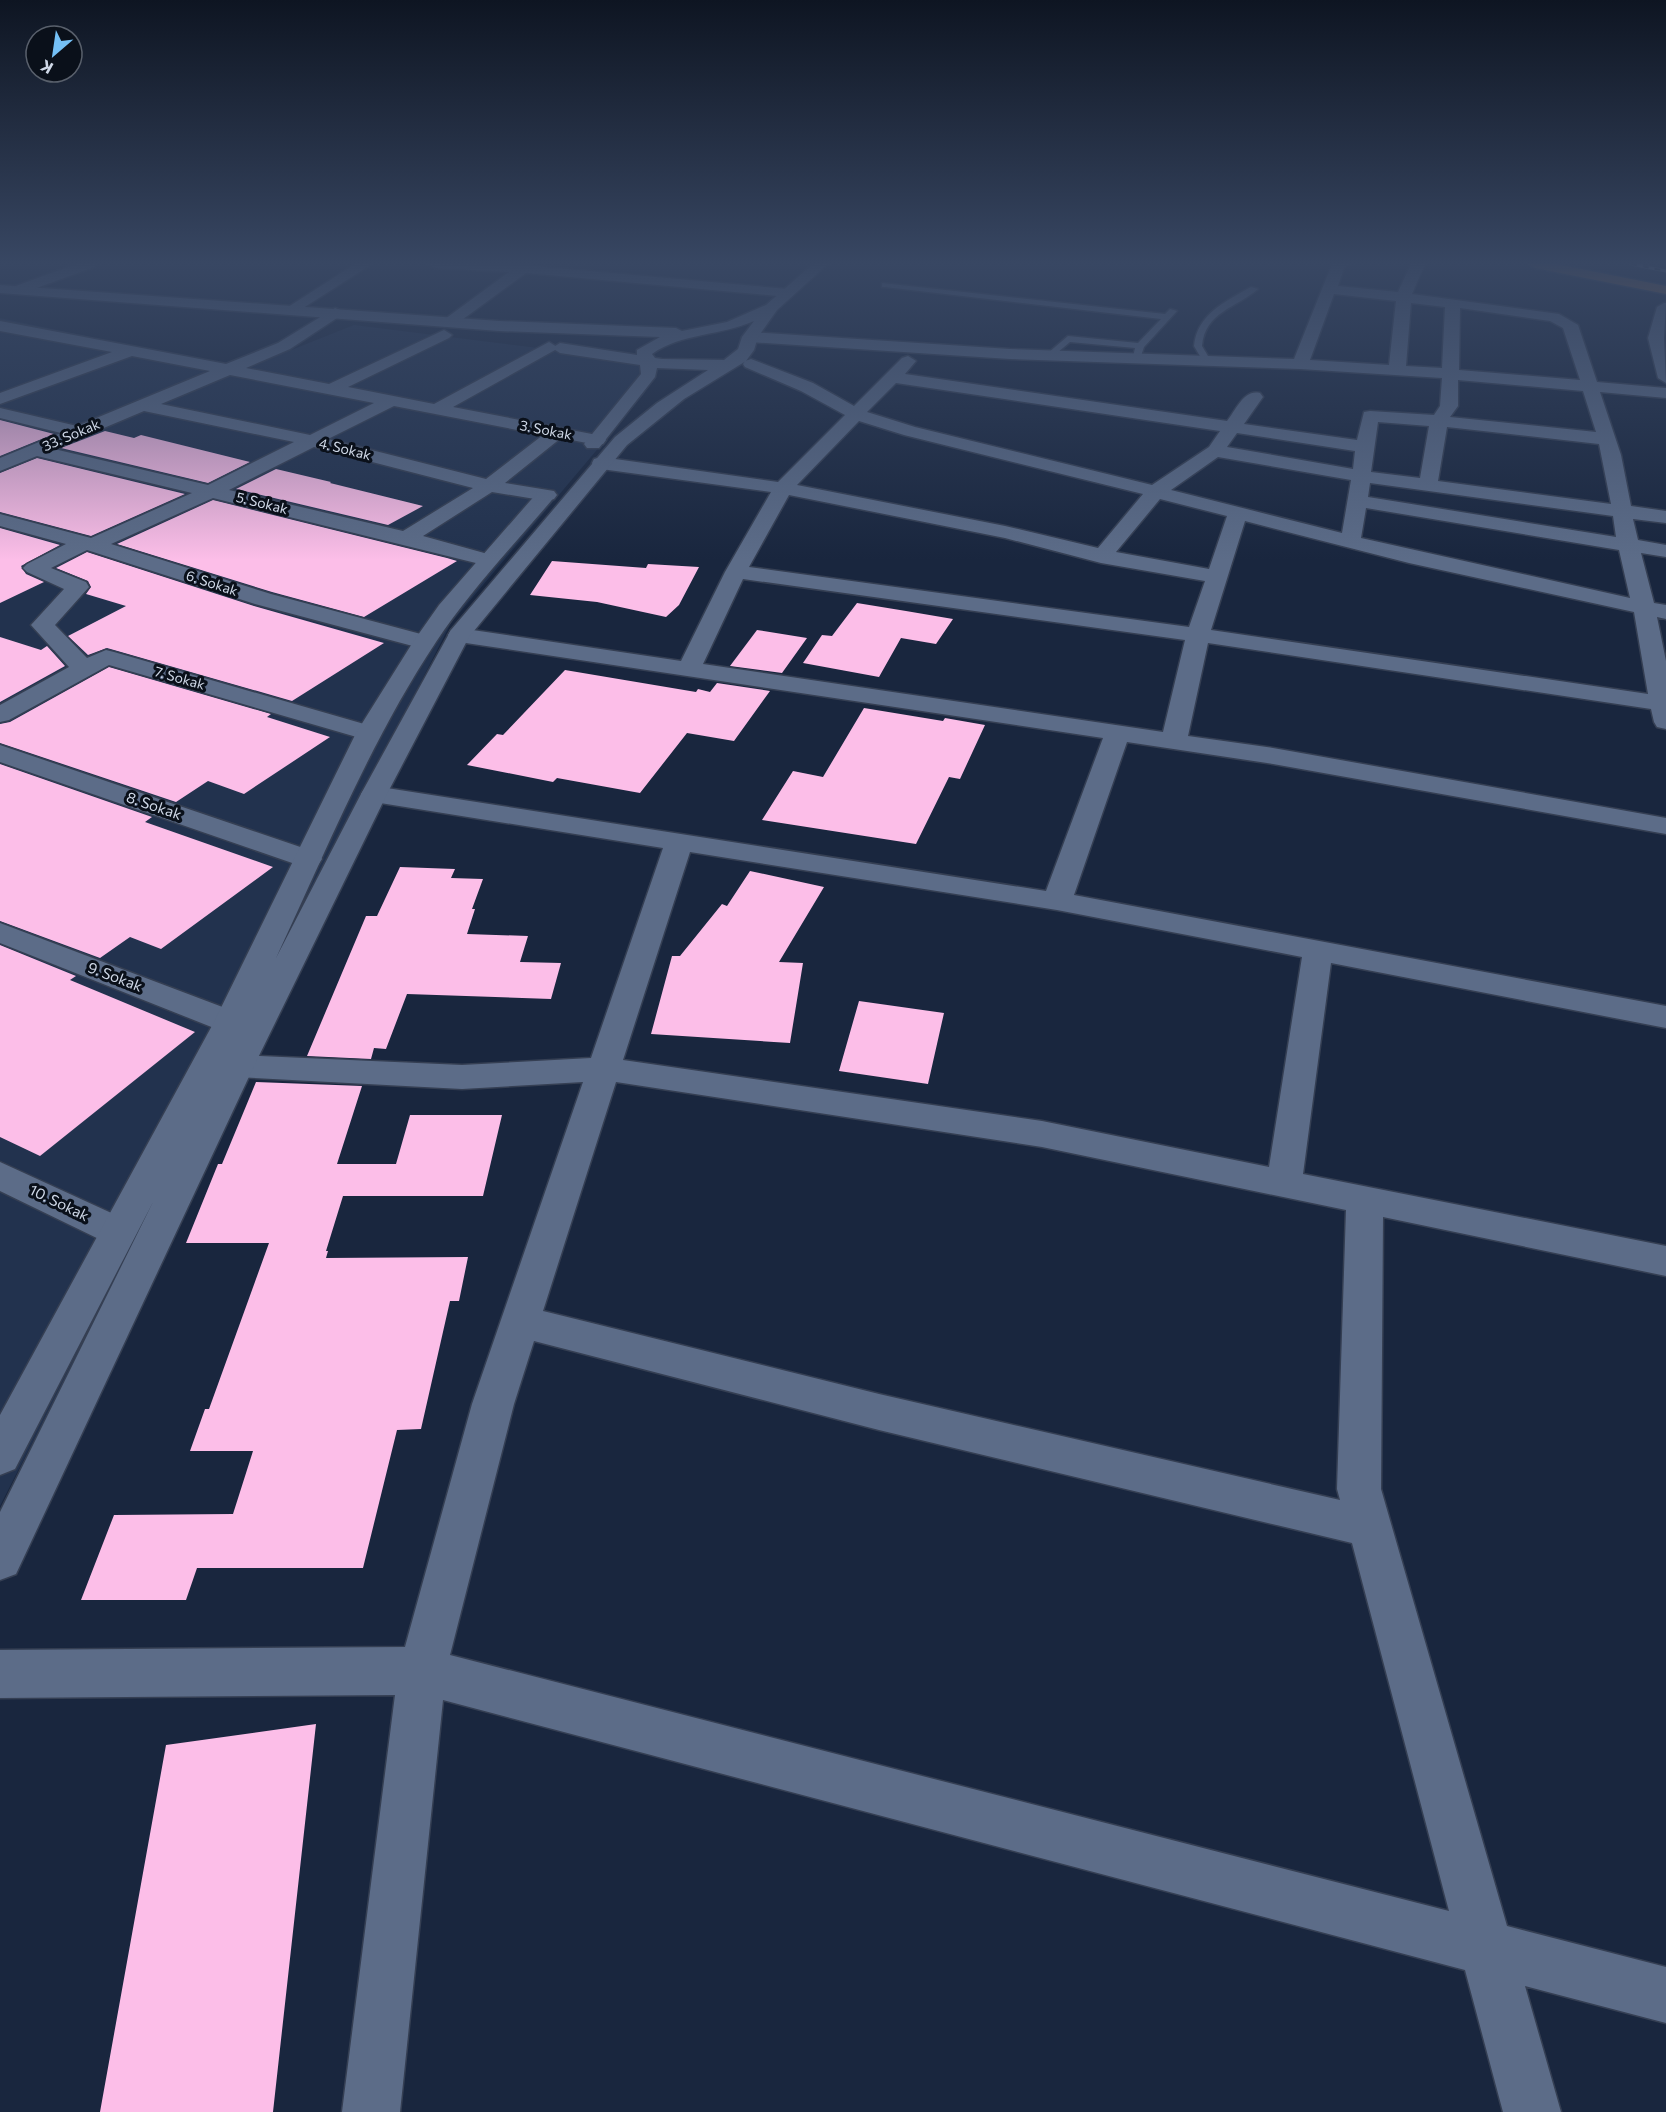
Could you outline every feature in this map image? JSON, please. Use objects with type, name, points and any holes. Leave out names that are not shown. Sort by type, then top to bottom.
[{"type":"street","points":[[0,399],[99,363]]},
{"type":"street","name":"3. Sokak","points":[[189,363],[558,432],[599,452],[1005,532],[1101,557],[1218,577]]},
{"type":"street","name":"33. Sokak","points":[[0,465],[245,363]]},
{"type":"street","points":[[332,389],[382,363]]},
{"type":"street","points":[[439,408],[520,363]]},
{"type":"street","points":[[0,1559],[237,1066],[374,794],[459,635],[599,452],[649,374],[648,363]]},
{"type":"street","points":[[664,363],[686,366],[705,363]]},
{"type":"street","points":[[0,1456],[230,1023],[369,734],[424,642],[488,560],[547,495],[599,452],[645,419],[732,363]]},
{"type":"street","points":[[762,363],[812,379],[855,414],[910,431],[993,450],[1350,542],[1655,610]]},
{"type":"street","points":[[689,669],[736,572],[783,488],[906,363]]},
{"type":"street","points":[[1255,363],[1452,374],[1666,393]]},
{"type":"street","points":[[1397,370],[1398,363]]},
{"type":"street","points":[[1428,486],[1439,421],[1449,406],[1452,363]]},
{"type":"street","points":[[736,572],[1198,635],[1665,711],[1655,610],[1628,543],[1612,455],[1581,363]]},
{"type":"street","points":[[1662,363],[1666,378]]},
{"type":"street","points":[[892,377],[1364,447]]},
{"type":"street","points":[[1101,557],[1155,492],[1215,451],[1254,397]]},
{"type":"street","points":[[84,669],[42,625],[78,587],[34,568],[212,491],[393,400]]},
{"type":"street","name":"4. Sokak","points":[[142,405],[313,441],[489,486],[547,495]]},
{"type":"street","points":[[0,413],[78,432]]},
{"type":"street","points":[[1350,542],[1359,501],[1364,447],[1370,416],[1607,439]]},
{"type":"street","points":[[406,538],[489,486],[558,432]]},
{"type":"street","name":"5. Sokak","points":[[35,450],[406,538],[488,560]]},
{"type":"street","points":[[1215,451],[1428,486],[1666,517]]},
{"type":"street","points":[[1359,501],[1666,551]]},
{"type":"street","points":[[1174,741],[1198,635],[1238,513]]},
{"type":"street","name":"6. Sokak","points":[[0,520],[89,544],[263,599],[424,642]]},
{"type":"street","points":[[459,635],[1273,756],[1666,826]]},
{"type":"street","name":"7. Sokak","points":[[0,715],[106,657],[369,734]]},
{"type":"street","points":[[1057,901],[1119,733]]},
{"type":"street","name":"8. Sokak","points":[[0,753],[308,860]]},
{"type":"street","points":[[374,794],[1057,901],[1666,1017]]},
{"type":"street","points":[[371,2112],[422,1671],[494,1404],[679,843]]},
{"type":"street","name":"9. Sokak","points":[[0,932],[230,1023]]},
{"type":"street","points":[[1284,1183],[1318,950]]},
{"type":"street","points":[[237,1066],[462,1077],[604,1069],[1042,1134],[1666,1261]]},
{"type":"street","name":"10. Sokak","points":[[0,1175],[118,1232]]},
{"type":"street","points":[[1365,1200],[1359,1489],[1532,2112]]},
{"type":"street","points":[[520,1321],[879,1412],[1370,1527]]},
{"type":"street","points":[[0,1674],[422,1671],[1666,1995]]},
{"type":"shaded area","points":[[0,363],[212,363],[243,369],[259,363],[659,363],[644,394],[451,623],[0,1506]]},
{"type":"building","points":[[0,420],[54,434],[0,456]]},
{"type":"building","points":[[105,431],[134,438],[141,435],[250,462],[208,483],[61,448]]},
{"type":"building","points":[[37,458],[185,494],[91,536],[0,512],[0,473]]},
{"type":"building","points":[[276,469],[423,506],[388,525],[236,489]]},
{"type":"building","points":[[213,500],[457,561],[364,617],[272,592],[117,544]]},
{"type":"building","points":[[0,528],[60,545],[21,566],[26,574],[44,582],[0,603]]},
{"type":"building","points":[[87,552],[254,606],[384,643],[292,701],[107,648],[88,655],[68,636],[126,606],[86,594],[91,587],[88,581],[56,568]]},
{"type":"building","points":[[552,561],[646,568],[648,564],[699,567],[679,605],[666,617],[597,602],[530,595]]},
{"type":"building","points":[[857,603],[953,619],[936,644],[901,638],[879,677],[803,663],[822,635],[832,636]]},
{"type":"building","points":[[757,630],[807,638],[782,673],[730,666]]},
{"type":"building","points":[[0,637],[41,650],[47,646],[65,666],[0,702]]},
{"type":"building","points":[[109,667],[271,714],[267,717],[330,737],[244,794],[208,781],[176,802],[0,743],[0,724],[10,722]]},
{"type":"building","points":[[565,670],[696,692],[698,689],[710,692],[717,683],[770,691],[734,741],[687,733],[640,793],[557,778],[553,782],[467,765],[497,734],[503,735]]},
{"type":"building","points":[[864,708],[943,721],[945,718],[985,725],[960,779],[949,777],[916,844],[762,820],[793,771],[823,777]]},
{"type":"building","points":[[0,764],[152,817],[145,822],[273,867],[161,949],[130,937],[100,958],[0,921]]},
{"type":"building","points":[[400,867],[455,869],[451,878],[483,879],[472,909],[475,909],[467,934],[528,936],[520,962],[561,963],[551,999],[407,994],[386,1049],[374,1048],[371,1059],[307,1056],[366,916],[377,916]]},
{"type":"building","points":[[750,871],[824,887],[779,962],[803,963],[790,1043],[651,1034],[672,956],[680,956],[722,904],[727,906]]},
{"type":"building","points":[[0,945],[76,976],[70,980],[195,1032],[40,1156],[0,1137]]},
{"type":"building","points":[[859,1001],[944,1013],[928,1084],[839,1071]]},
{"type":"building","points":[[256,1082],[362,1086],[337,1164],[396,1164],[410,1115],[502,1115],[483,1196],[343,1196],[326,1251],[328,1251],[326,1258],[468,1257],[459,1301],[450,1301],[421,1429],[397,1430],[363,1568],[197,1568],[186,1600],[81,1600],[114,1515],[233,1514],[253,1451],[190,1451],[205,1409],[209,1409],[269,1243],[186,1243],[218,1164],[222,1164]]},
{"type":"building","points":[[316,1724],[273,2112],[100,2112],[166,1745]]}]
